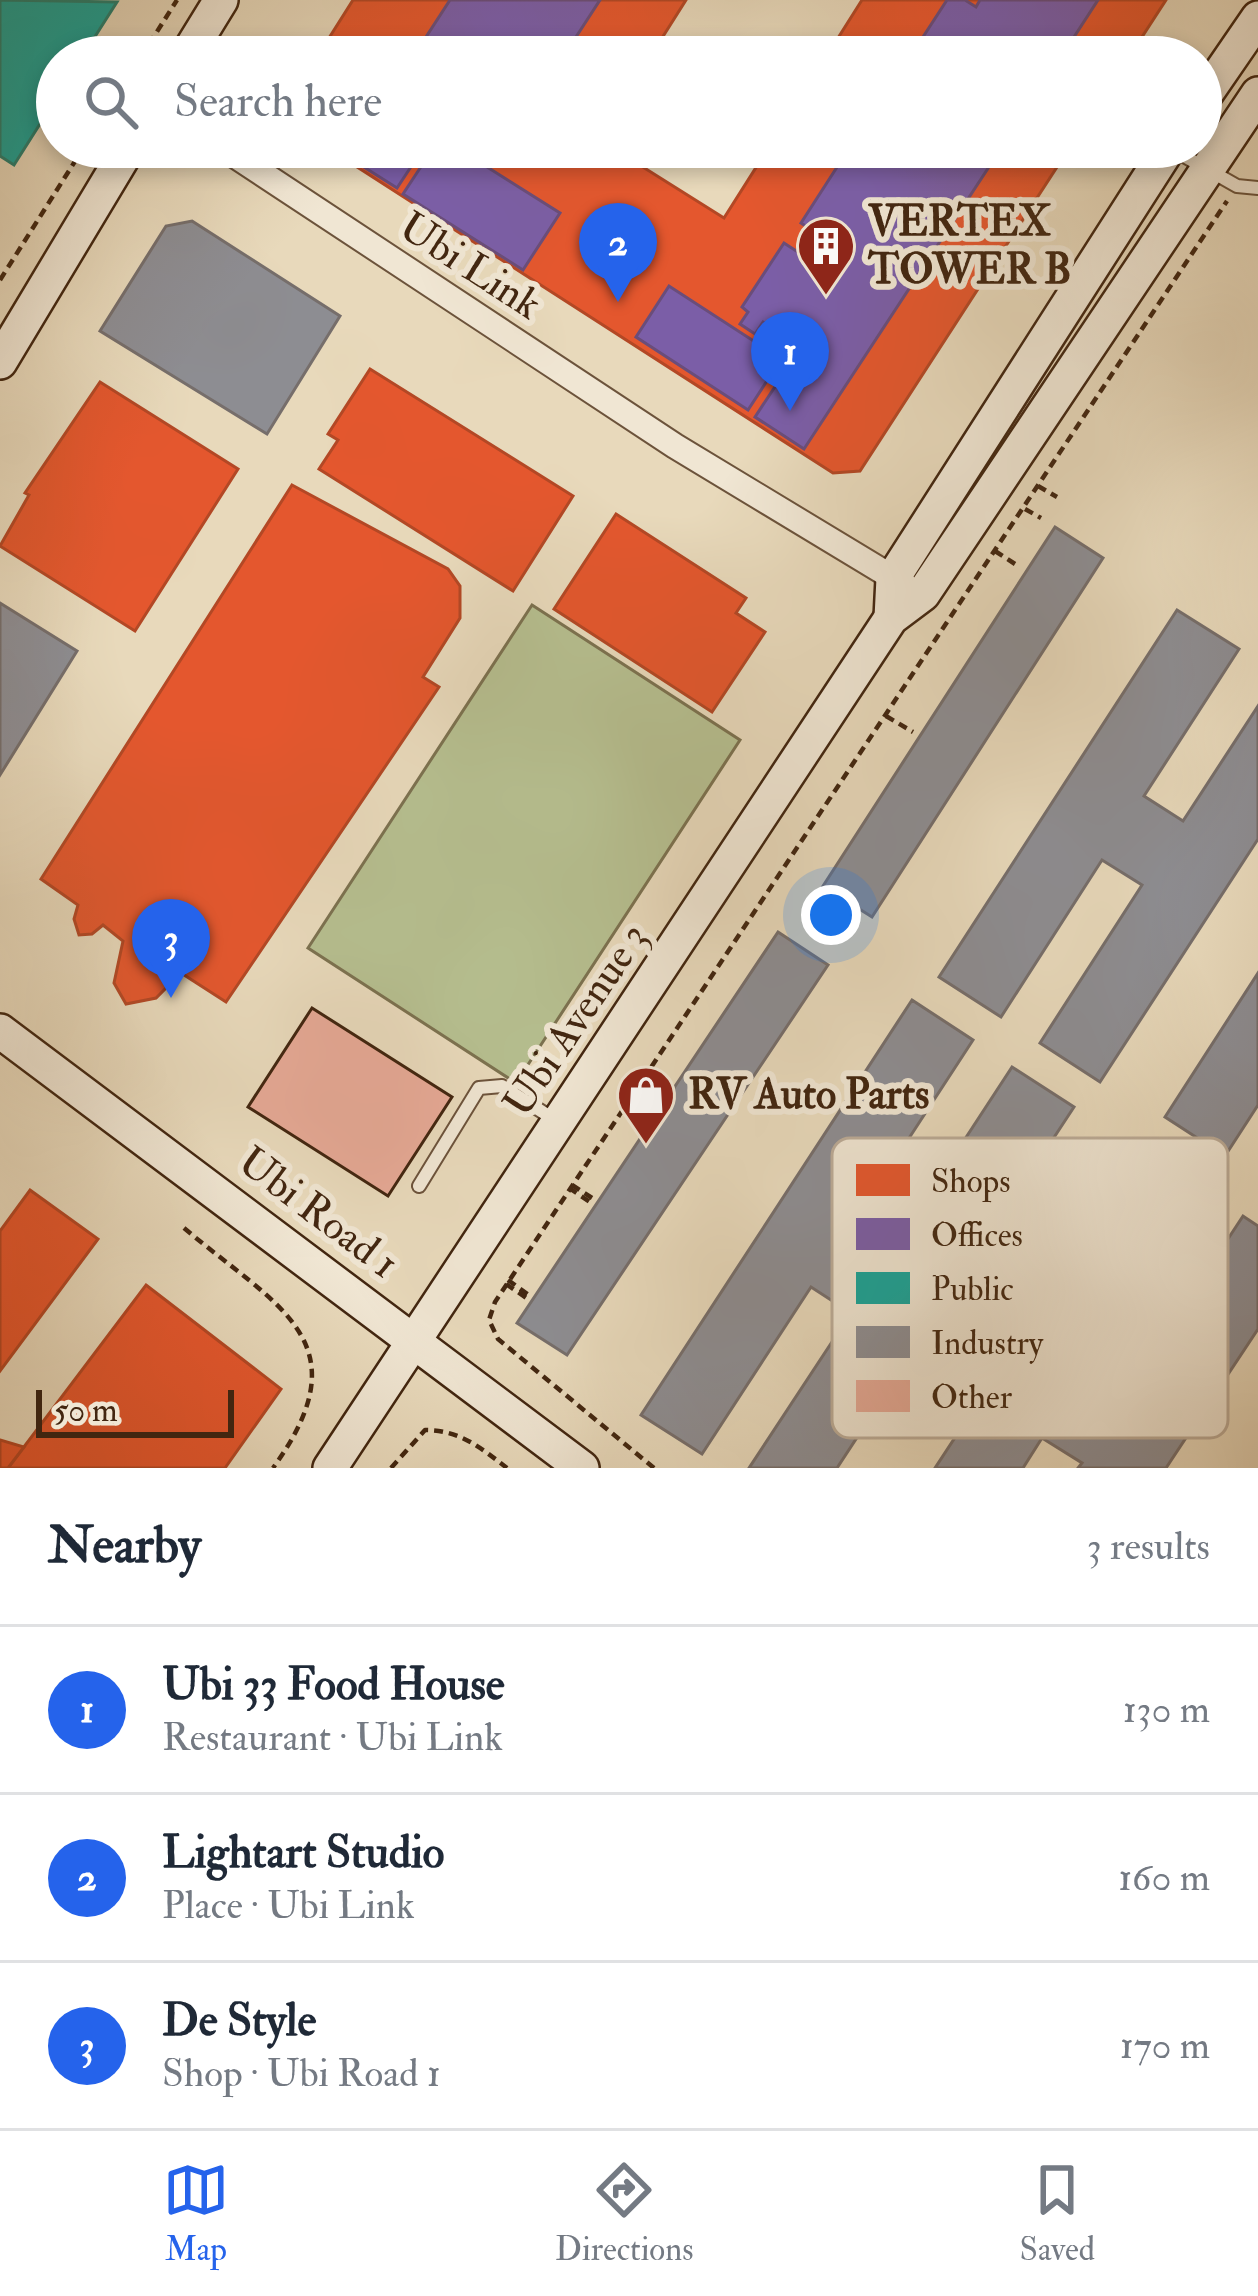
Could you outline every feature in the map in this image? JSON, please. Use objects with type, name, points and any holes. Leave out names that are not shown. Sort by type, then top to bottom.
[{"type":"street","points":[[199,36],[221,0]]},
{"type":"street","points":[[1222,70],[1258,17]]},
{"type":"street","name":"Ubi Avenue 3","points":[[330,1468],[891,618],[923,594],[1222,179],[1258,94]]},
{"type":"street","points":[[0,362],[116,168]]},
{"type":"street","name":"Ubi Link","points":[[254,168],[675,446],[923,594]]},
{"type":"street","points":[[891,618],[892,578],[1156,168]]},
{"type":"street","name":"Ubi Road 1","points":[[0,1031],[582,1468]]},
{"type":"lane","points":[[1204,168],[1222,179],[1258,188]]},
{"type":"lane","points":[[418,1186],[479,1088],[488,1084],[502,1086],[561,1124]]},
{"type":"path","points":[[154,36],[177,0]]},
{"type":"path","points":[[0,280],[71,168]]},
{"type":"path","points":[[654,1468],[498,1339],[489,1320],[507,1282],[1039,485],[1222,179]]},
{"type":"path","points":[[1039,485],[1058,496]]},
{"type":"path","points":[[1023,508],[1041,518]]},
{"type":"path","points":[[995,551],[1015,565]]},
{"type":"path","points":[[886,716],[913,732]]},
{"type":"path","points":[[571,1186],[591,1200]]},
{"type":"path","points":[[184,1228],[284,1312],[306,1340],[314,1360],[311,1406],[273,1468]]},
{"type":"path","points":[[507,1282],[529,1298]]},
{"type":"path","points":[[392,1468],[425,1430],[442,1430],[467,1438],[508,1468]]},
{"type":"green space","points":[[532,605],[740,740],[516,1083],[308,948]]},
{"type":"building: Shops","points":[[353,0],[686,0],[663,36],[330,36]]},
{"type":"building: Shops","points":[[862,0],[1166,0],[1143,36],[839,36]]},
{"type":"building: Shops","points":[[359,168],[644,168],[724,218],[756,168],[1056,168],[860,471],[833,473]]},
{"type":"building: Shops","points":[[370,369],[573,496],[513,591],[319,469],[338,440],[328,434]]},
{"type":"building: Shops","points":[[100,382],[238,469],[135,631],[0,546],[29,495],[25,493]]},
{"type":"building: Shops","points":[[292,485],[448,569],[460,586],[460,618],[423,677],[439,687],[226,1002],[181,973],[156,998],[126,1004],[114,983],[123,941],[103,925],[92,934],[79,935],[74,919],[78,905],[41,879]]},
{"type":"building: Shops","points":[[616,514],[746,598],[736,613],[765,632],[712,712],[554,609]]},
{"type":"building: Shops","points":[[30,1190],[98,1239],[0,1371],[0,1231]]},
{"type":"building: Shops","points":[[146,1285],[281,1389],[225,1468],[8,1468]]},
{"type":"building: Shops","points":[[0,1440],[24,1447],[8,1468],[0,1468]]},
{"type":"building: Offices","points":[[450,0],[600,0],[577,36],[427,36]]},
{"type":"building: Offices","points":[[947,0],[965,0],[976,7],[980,0],[1098,0],[1075,36],[924,36]]},
{"type":"building: Offices","points":[[365,168],[410,168],[397,188]]},
{"type":"building: Offices","points":[[420,168],[489,168],[560,213],[523,270],[403,194]]},
{"type":"building: Offices","name":"VERTEX TOWER B","points":[[836,168],[988,168],[804,449],[755,417],[784,373],[776,367],[748,410],[636,337],[669,286],[769,351],[775,341],[789,350],[794,342],[763,322],[755,334],[740,324],[748,312],[742,307],[784,243],[821,267],[835,245],[801,223]]},
{"type":"building: Public","points":[[0,0],[117,2],[95,36],[36,36],[36,130],[14,165],[0,156]]},
{"type":"building: Industry","points":[[192,221],[340,316],[267,434],[100,331],[166,226]]},
{"type":"building: Industry","points":[[1055,527],[1103,558],[872,917],[823,886]]},
{"type":"building: Industry","points":[[0,603],[77,651],[0,775]]},
{"type":"building: Industry","points":[[1177,610],[1239,649],[1144,796],[1183,821],[1258,706],[1258,839],[1100,1082],[1040,1043],[1142,885],[1102,860],[1001,1017],[939,977]]},
{"type":"building: Industry","points":[[778,932],[828,965],[567,1355],[517,1323]]},
{"type":"building: Industry","points":[[1258,973],[1258,1105],[1228,1151],[1228,1138],[1197,1138],[1165,1117]]},
{"type":"building: Industry","points":[[912,1000],[973,1040],[909,1138],[832,1138],[832,1301],[811,1287],[702,1454],[641,1415]]},
{"type":"building: Industry","points":[[1012,1067],[1074,1107],[1054,1138],[966,1138]]},
{"type":"building: Industry","points":[[1243,1216],[1258,1226],[1258,1329],[1228,1374],[1228,1239]]},
{"type":"building: Industry","points":[[832,1342],[832,1438],[857,1438],[837,1468],[749,1468]]},
{"type":"building: Industry","points":[[955,1438],[1042,1438],[1023,1468],[935,1468]]},
{"type":"building: Industry","points":[[1042,1438],[1186,1438],[1166,1468],[1078,1468],[1082,1463]]},
{"type":"building: Other","points":[[312,1008],[452,1097],[388,1196],[248,1107]]},
{"type":"place","name":"VERTEX TOWER B","points":[[826,297]]},
{"type":"place","name":"Lightart Studio","points":[[618,302]]},
{"type":"place","name":"Ubi 33 Food House","points":[[790,411]]},
{"type":"place","name":"De Style","points":[[171,998]]},
{"type":"place","name":"RV Auto Parts","points":[[646,1146]]}]
